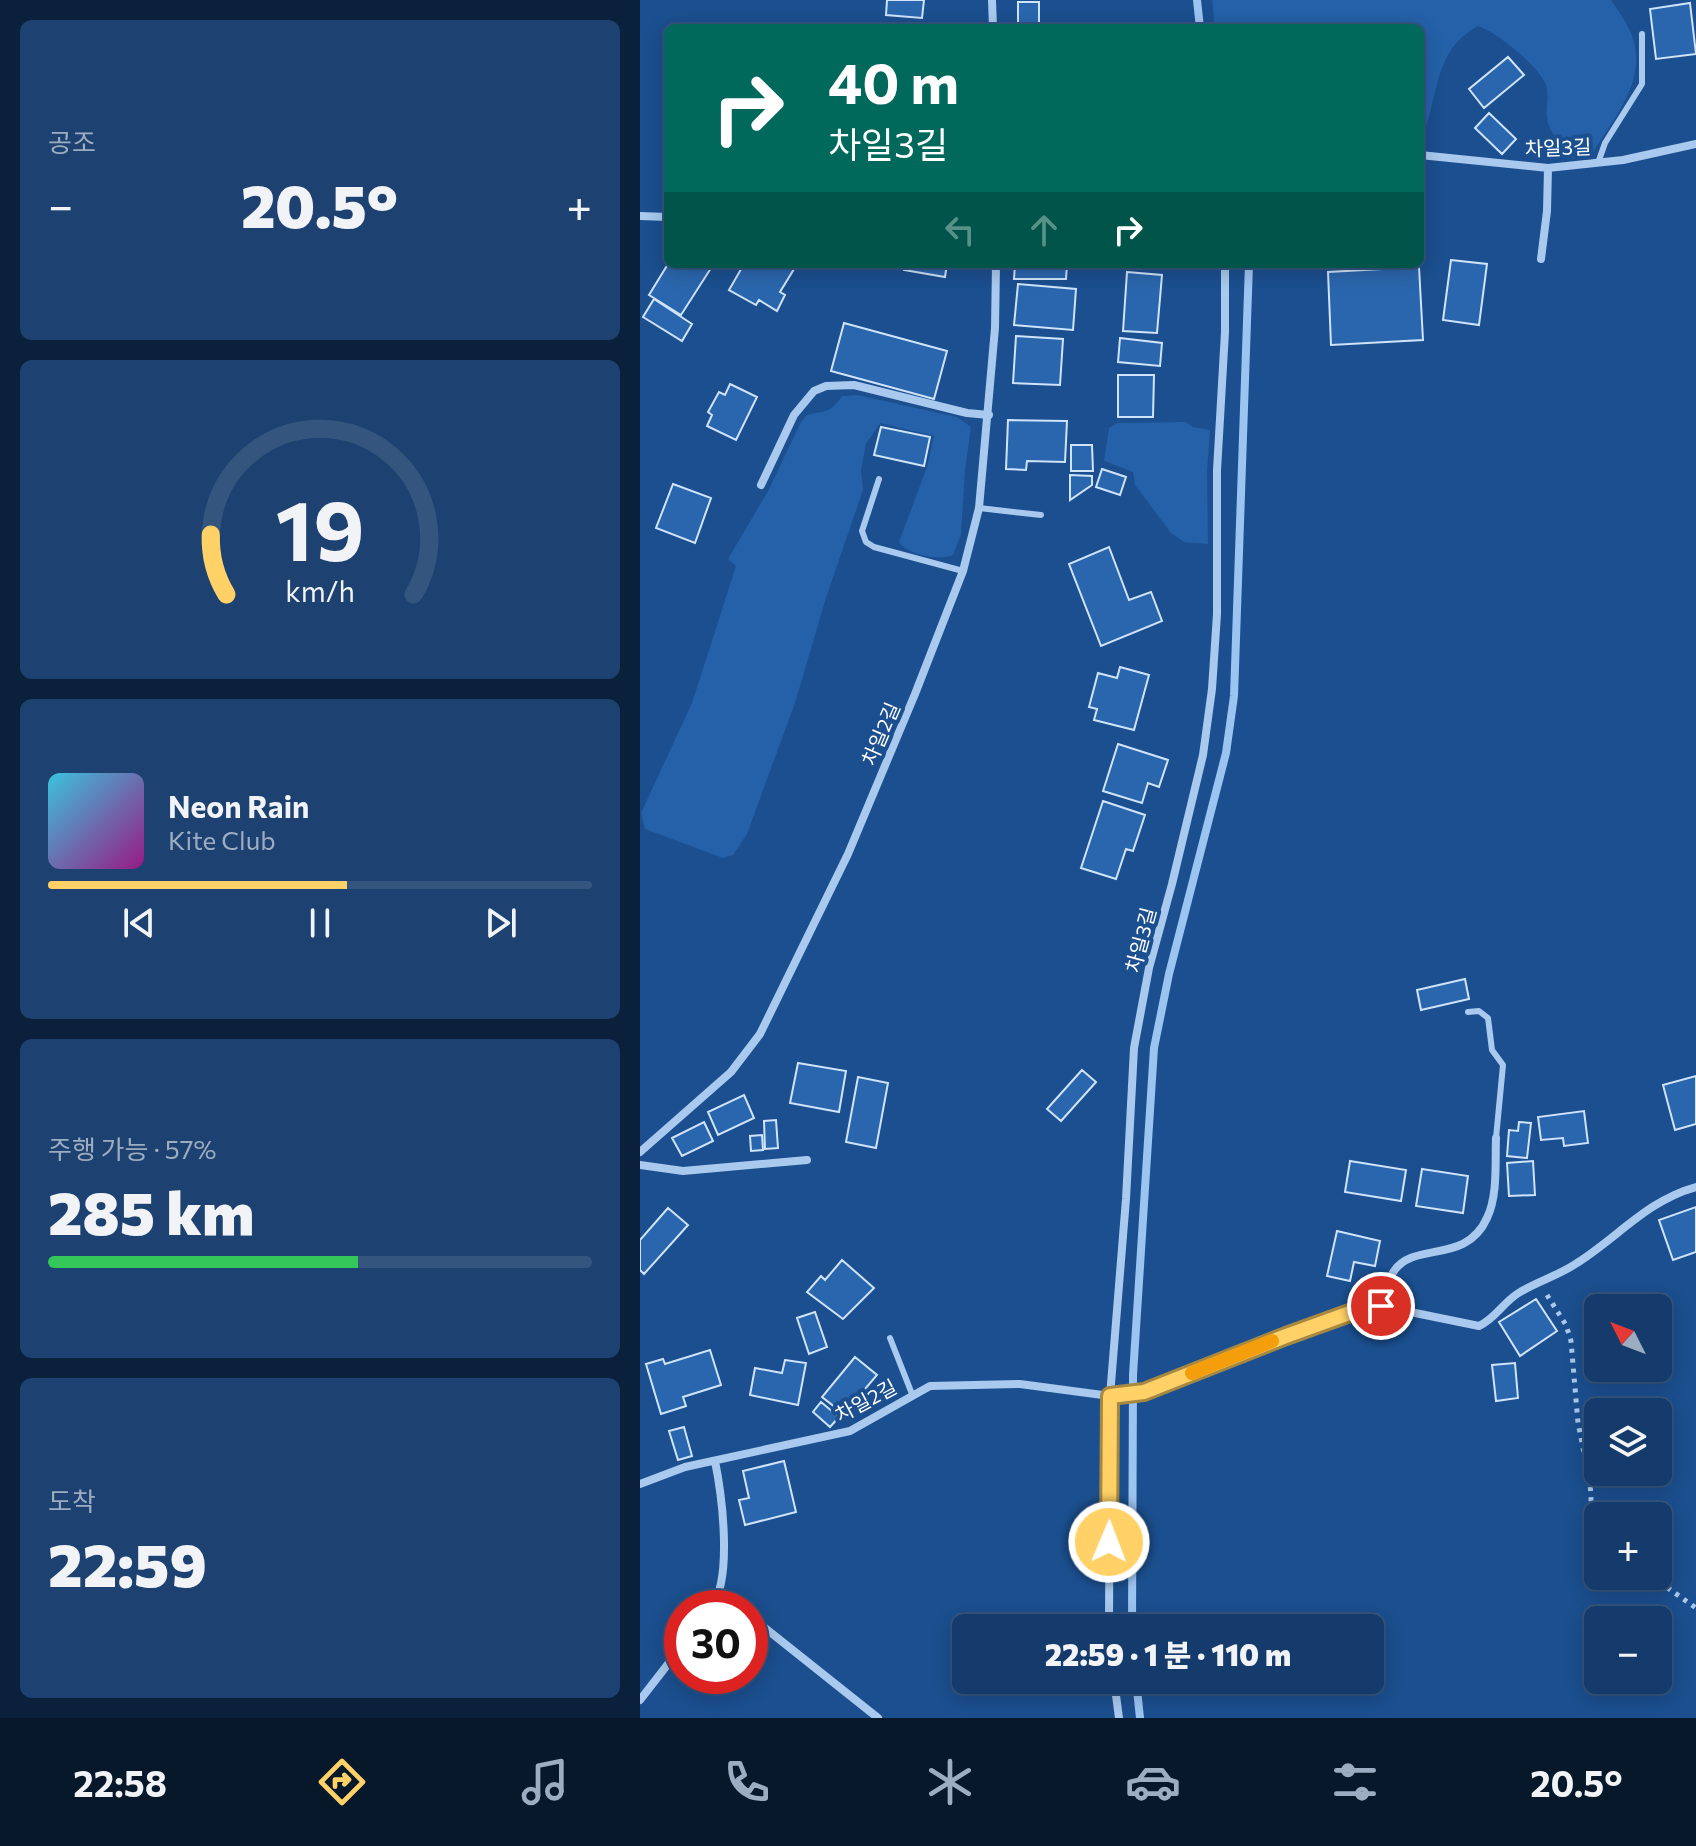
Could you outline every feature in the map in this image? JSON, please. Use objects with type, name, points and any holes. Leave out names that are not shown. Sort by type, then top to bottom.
[{"type":"street","points":[[992,0],[993,24]]},
{"type":"street","name":"차일3길","points":[[1424,155],[1548,168],[1598,164],[1696,144]]},
{"type":"street","points":[[1541,259],[1548,168]]},
{"type":"street","points":[[640,216],[664,217]]},
{"type":"street","name":"차일2길","points":[[640,1152],[731,1072],[760,1034],[848,854],[963,571],[979,508],[989,415],[996,268]]},
{"type":"street","name":"차일3길","points":[[1109,1614],[1110,1396],[1128,1171],[1134,1048],[1149,968],[1203,755],[1212,689],[1217,614],[1217,470],[1225,332],[1225,268]]},
{"type":"street","points":[[761,485],[794,415],[814,391],[826,386],[854,385],[967,413],[989,415]]},
{"type":"street","points":[[1496,1138],[1492,1201],[1488,1217],[1480,1230],[1452,1249],[1418,1255],[1404,1261],[1395,1269],[1381,1306],[1479,1326],[1487,1323],[1515,1295],[1578,1263],[1655,1204],[1696,1187]]},
{"type":"street","points":[[640,1165],[683,1171],[807,1160]]},
{"type":"street","name":"차일2길","points":[[640,1484],[685,1467],[850,1431],[930,1386],[1020,1384],[1110,1396],[1144,1392],[1286,1336],[1358,1310],[1381,1306]]},
{"type":"street","points":[[715,1461],[724,1517],[720,1590]]},
{"type":"street","points":[[768,1630],[878,1718]]},
{"type":"street","points":[[640,1700],[664,1669]]},
{"type":"street","points":[[1116,1694],[1119,1718]]},
{"type":"lane","points":[[1598,164],[1605,143],[1642,84],[1642,34]]},
{"type":"lane","points":[[879,479],[862,531],[866,542],[874,547],[963,571]]},
{"type":"lane","points":[[979,508],[1041,515]]},
{"type":"lane","points":[[1468,1012],[1479,1011],[1488,1018],[1492,1050],[1503,1065],[1496,1138]]},
{"type":"lane","points":[[890,1338],[912,1394]]},
{"type":"path","points":[[1540,1284],[1566,1325],[1571,1341],[1578,1423],[1591,1502]]},
{"type":"path","points":[[1671,1590],[1696,1608]]},
{"type":"shaded area","points":[[1212,0],[1611,0],[1631,34],[1636,55],[1635,70],[1625,100],[1591,155],[1574,159],[1548,124],[1547,90],[1539,74],[1505,42],[1478,26],[1463,36],[1444,63],[1424,130],[1424,24],[1215,24]]},
{"type":"shaded area","points":[[857,395],[957,417],[971,427],[961,535],[953,555],[924,556],[903,547],[899,542],[927,467],[934,436],[880,423],[866,444],[861,470],[863,490],[826,598],[795,703],[747,834],[733,855],[723,858],[645,829],[641,813],[692,703],[736,566],[728,559],[768,491],[801,422],[807,415],[831,409],[842,396]]},
{"type":"shaded area","points":[[1186,422],[1193,427],[1210,430],[1208,544],[1184,542],[1171,533],[1135,485],[1133,472],[1104,461],[1109,428],[1117,423]]},
{"type":"building","points":[[887,0],[924,0],[922,18],[886,15]]},
{"type":"building","points":[[1018,2],[1039,2],[1039,24],[1018,24]]},
{"type":"building","points":[[1690,3],[1696,54],[1656,59],[1650,9]]},
{"type":"building","points":[[1508,57],[1524,75],[1484,108],[1469,89]]},
{"type":"building","points":[[1489,113],[1516,139],[1502,154],[1475,128]]},
{"type":"building","points":[[1451,260],[1487,264],[1479,325],[1443,320]]},
{"type":"building","points":[[666,268],[711,268],[681,315],[649,295]]},
{"type":"building","points":[[742,268],[794,269],[780,292],[785,295],[777,311],[759,300],[756,305],[729,290]]},
{"type":"building","points":[[904,268],[946,268],[945,277]]},
{"type":"building","points":[[1015,268],[1067,268],[1066,279],[1014,279]]},
{"type":"building","points":[[1419,268],[1423,340],[1331,345],[1328,272]]},
{"type":"building","points":[[1127,272],[1162,275],[1157,333],[1123,331]]},
{"type":"building","points":[[1018,284],[1076,289],[1073,330],[1014,325]]},
{"type":"building","points":[[654,299],[692,324],[682,341],[643,317]]},
{"type":"building","points":[[844,323],[947,351],[934,399],[831,371]]},
{"type":"building","points":[[1016,336],[1063,339],[1060,385],[1013,383]]},
{"type":"building","points":[[1120,338],[1162,343],[1160,366],[1118,362]]},
{"type":"building","points":[[1118,375],[1154,375],[1153,417],[1118,417]]},
{"type":"building","points":[[730,384],[757,397],[736,440],[707,426],[712,415],[708,412],[719,392],[725,395]]},
{"type":"building","points":[[1008,420],[1067,421],[1065,462],[1027,461],[1026,470],[1006,469]]},
{"type":"building","points":[[881,427],[930,437],[924,466],[874,455]]},
{"type":"building","points":[[1071,445],[1092,445],[1093,471],[1071,471]]},
{"type":"building","points":[[1102,469],[1126,477],[1120,495],[1096,487]]},
{"type":"building","points":[[1070,475],[1092,476],[1092,485],[1070,500]]},
{"type":"building","points":[[673,484],[711,498],[695,543],[656,528]]},
{"type":"building","points":[[1109,547],[1129,600],[1151,592],[1162,621],[1101,646],[1069,564]]},
{"type":"building","points":[[1120,667],[1149,675],[1134,730],[1094,720],[1097,709],[1089,707],[1098,673],[1117,678]]},
{"type":"building","points":[[1118,744],[1168,760],[1159,787],[1148,783],[1142,803],[1103,791]]},
{"type":"building","points":[[1103,801],[1145,815],[1133,851],[1126,849],[1116,879],[1081,868]]},
{"type":"building","points":[[1465,979],[1469,999],[1421,1010],[1417,990]]},
{"type":"building","points":[[798,1063],[846,1071],[839,1112],[790,1103]]},
{"type":"building","points":[[1082,1070],[1096,1082],[1061,1121],[1047,1109]]},
{"type":"building","points":[[1696,1076],[1696,1124],[1675,1130],[1663,1085]]},
{"type":"building","points":[[858,1077],[888,1083],[876,1148],[846,1142]]},
{"type":"building","points":[[744,1095],[754,1118],[718,1135],[708,1112]]},
{"type":"building","points":[[1584,1111],[1588,1143],[1564,1146],[1563,1138],[1541,1140],[1538,1117]]},
{"type":"building","points":[[776,1120],[778,1148],[765,1149],[764,1121]]},
{"type":"building","points":[[704,1122],[713,1141],[682,1156],[672,1138]]},
{"type":"building","points":[[1519,1122],[1531,1123],[1527,1158],[1507,1156],[1509,1130],[1518,1131]]},
{"type":"building","points":[[762,1135],[763,1150],[751,1151],[750,1136]]},
{"type":"building","points":[[1350,1161],[1406,1170],[1401,1201],[1345,1192]]},
{"type":"building","points":[[1533,1161],[1535,1195],[1509,1196],[1507,1163]]},
{"type":"building","points":[[1422,1169],[1468,1176],[1463,1213],[1416,1206]]},
{"type":"building","points":[[1696,1207],[1696,1252],[1673,1260],[1659,1220]]},
{"type":"building","points":[[668,1208],[688,1225],[644,1274],[640,1270],[640,1240]]},
{"type":"building","points":[[1337,1231],[1380,1241],[1375,1266],[1354,1262],[1350,1281],[1327,1276]]},
{"type":"building","points":[[842,1260],[874,1288],[843,1319],[807,1292],[821,1276],[825,1280]]},
{"type":"building","points":[[1536,1299],[1557,1331],[1520,1356],[1499,1322]]},
{"type":"building","points":[[815,1312],[827,1347],[809,1354],[797,1318]]},
{"type":"building","points":[[710,1350],[721,1385],[683,1397],[686,1406],[661,1414],[646,1364],[663,1359],[665,1364]]},
{"type":"building","points":[[855,1357],[877,1375],[844,1414],[822,1397]]},
{"type":"building","points":[[785,1360],[806,1363],[798,1405],[750,1395],[755,1368],[782,1373]]},
{"type":"building","points":[[1515,1363],[1518,1398],[1496,1401],[1492,1365]]},
{"type":"building","points":[[821,1402],[839,1417],[830,1427],[813,1412]]},
{"type":"building","points":[[684,1427],[692,1456],[678,1460],[669,1431]]},
{"type":"building","points":[[784,1461],[796,1512],[745,1525],[739,1500],[749,1498],[743,1471]]},
{"type":"waterway","points":[[1197,0],[1200,24]]},
{"type":"waterway","points":[[1132,1614],[1133,1375],[1154,1048],[1169,974],[1226,753],[1234,696],[1249,268]]},
{"type":"waterway","points":[[1137,1694],[1140,1718]]},
{"type":"slow traffic","points":[[1192,1373],[1272,1341]]},
{"type":"route","points":[[1109,1542],[1110,1396],[1144,1392],[1240,1352],[1358,1310],[1381,1306]]}]
